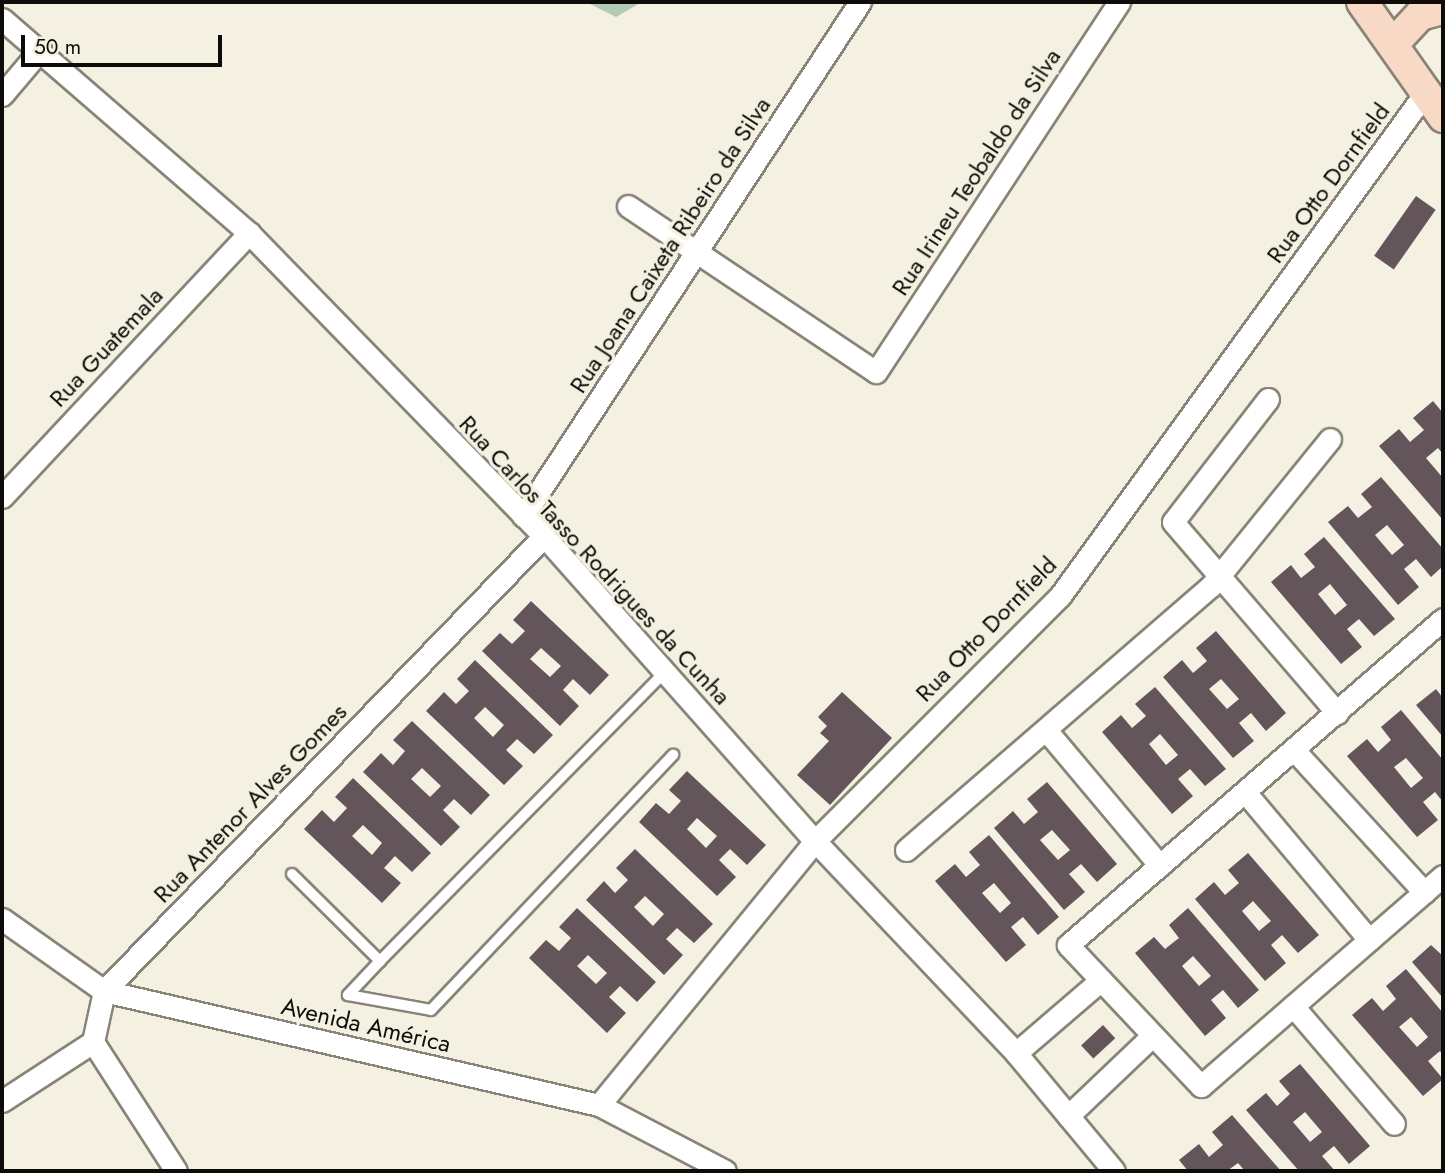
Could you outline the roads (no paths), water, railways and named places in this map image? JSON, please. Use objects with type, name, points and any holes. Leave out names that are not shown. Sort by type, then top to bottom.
[{"type":"street","name":"Rua Joana Caixeta Ribeiro da Silva","points":[[523,516],[860,2]]},
{"type":"street","name":"Rua Irineu Teobaldo da Silva","points":[[696,252],[876,372],[1119,2]]},
{"type":"street","points":[[1362,2],[1443,117]]},
{"type":"street","points":[[1393,44],[1420,15],[1443,9]]},
{"type":"street","name":"Rua Carlos Tasso Rodrigues da Cunha","points":[[2,19],[249,233],[544,536],[815,842],[1016,1053],[1114,1171]]},
{"type":"street","points":[[2,94],[40,50]]},
{"type":"street","name":"Rua Otto Dornfield","points":[[599,1105],[815,842],[1060,596],[1425,93]]},
{"type":"street","points":[[628,206],[696,252]]},
{"type":"street","name":"Rua Guatemala","points":[[2,497],[249,233]]},
{"type":"street","points":[[1268,399],[1173,523],[1337,713]]},
{"type":"street","points":[[906,850],[1219,576],[1330,439]]},
{"type":"street","name":"Rua Antenor Alves Gomes","points":[[104,991],[544,536]]},
{"type":"street","points":[[1443,619],[1068,945],[1201,1087],[1443,876]]},
{"type":"street","points":[[1046,730],[1160,866]]},
{"type":"street","points":[[1294,750],[1424,892]]},
{"type":"street","points":[[1245,792],[1369,940]]},
{"type":"street","name":"Avenida América","points":[[2,919],[104,991],[599,1105],[719,1170]]},
{"type":"street","points":[[1016,1053],[1101,980]]},
{"type":"street","points":[[2,1101],[93,1042],[104,991]]},
{"type":"street","points":[[1293,1006],[1394,1124]]},
{"type":"street","points":[[1068,1116],[1153,1035]]},
{"type":"street","points":[[93,1042],[176,1171]]},
{"type":"lane","points":[[665,672],[348,995],[430,1010],[673,755]]},
{"type":"lane","points":[[292,874],[380,961]]}]
